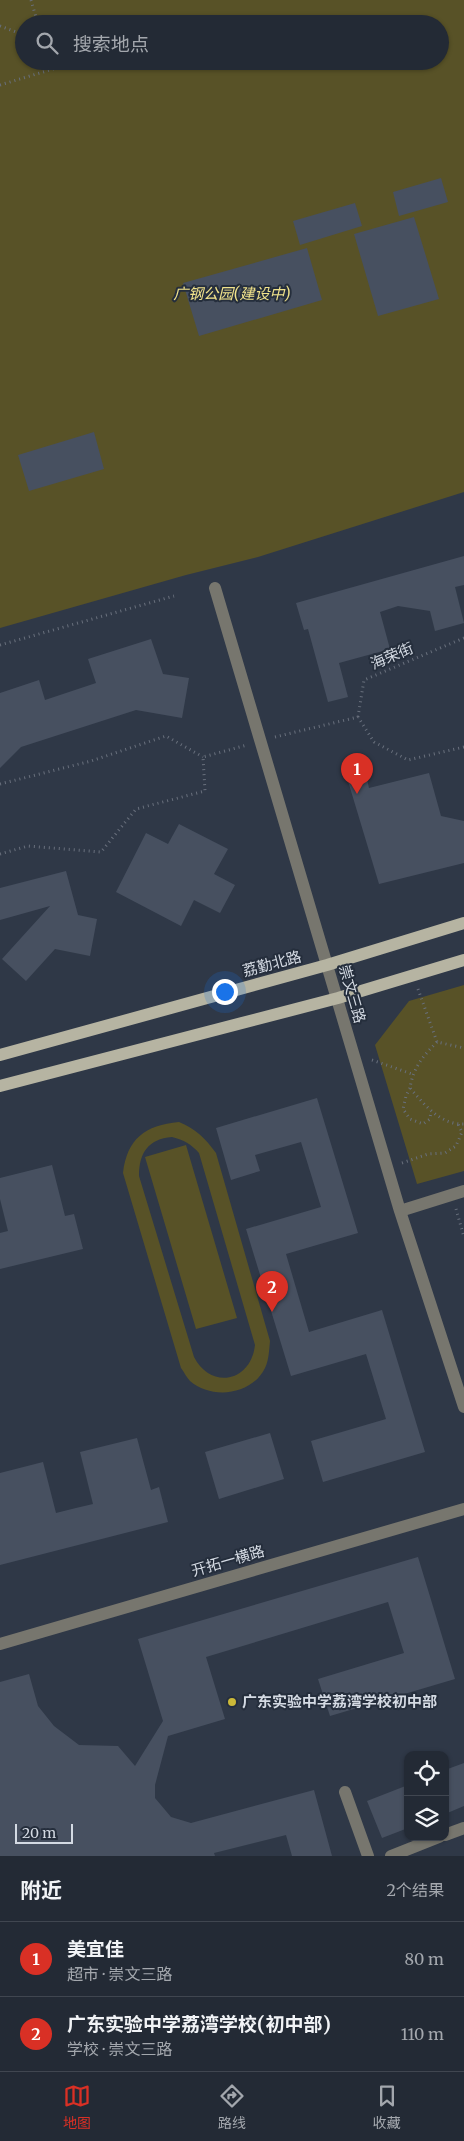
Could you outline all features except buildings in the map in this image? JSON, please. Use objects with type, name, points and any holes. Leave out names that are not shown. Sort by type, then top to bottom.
[{"type":"main road","name":"荔勤北路","points":[[0,1055],[327,965],[464,923]]},
{"type":"main road","points":[[0,1086],[338,998],[464,960]]},
{"type":"street","name":"崇文三路","points":[[215,588],[400,1211],[464,1407]]},
{"type":"street","points":[[400,1211],[458,1193]]},
{"type":"street","name":"开拓一横路","points":[[0,1644],[464,1509]]},
{"type":"street","points":[[345,1792],[368,1856]]},
{"type":"street","points":[[449,1834],[464,1828]]},
{"type":"street","points":[[391,1856],[429,1841]]},
{"type":"path","points":[[31,0],[35,15]]},
{"type":"path","points":[[0,26],[15,32]]},
{"type":"path","points":[[0,84],[50,70]]},
{"type":"path","points":[[0,645],[174,596]]},
{"type":"path","name":"海荣街","points":[[358,716],[364,680],[464,638]]},
{"type":"path","points":[[0,784],[91,761],[166,736],[203,757],[358,716],[374,742],[408,760],[464,746]]},
{"type":"path","points":[[0,854],[28,846],[101,852],[136,809],[205,791],[203,757]]},
{"type":"path","points":[[418,988],[437,1042]]},
{"type":"path","points":[[437,1042],[464,1048]]},
{"type":"path","points":[[431,1111],[430,1119],[423,1124],[410,1119],[403,1109],[410,1088],[412,1074],[424,1056],[437,1042]]},
{"type":"path","points":[[372,1060],[412,1074]]},
{"type":"path","points":[[410,1088],[431,1111],[458,1124],[464,1124]]},
{"type":"path","points":[[402,1163],[428,1154],[445,1153],[456,1146],[462,1132],[458,1124]]},
{"type":"path","points":[[458,1193],[464,1237]]},
{"type":"green space","name":"广钢公园(建设中)","points":[[0,0],[464,0],[464,492],[258,557],[186,575],[0,628]]},
{"type":"green space","points":[[464,985],[464,1171],[417,1184],[375,1045],[409,1001]]},
{"type":"green space","points":[[179,1122],[190,1128],[204,1138],[216,1153],[270,1341],[267,1362],[259,1377],[251,1384],[231,1392],[209,1391],[199,1387],[190,1381],[181,1368],[123,1173],[129,1151],[140,1136],[156,1126]],"holes":[[[172,1137],[184,1141],[199,1153],[255,1345],[252,1357],[246,1367],[238,1374],[229,1377],[210,1374],[201,1367],[194,1357],[139,1176],[141,1160],[146,1149],[157,1141]]]},
{"type":"green space","points":[[186,1145],[237,1318],[196,1329],[145,1157]]},
{"type":"place","name":"美宜佳","points":[[357,794]]},
{"type":"place","name":"广东实验中学荔湾学校(初中部)","points":[[272,1312]]},
{"type":"place","name":"广东实验中学荔湾学校初中部","points":[[232,1702]]}]
